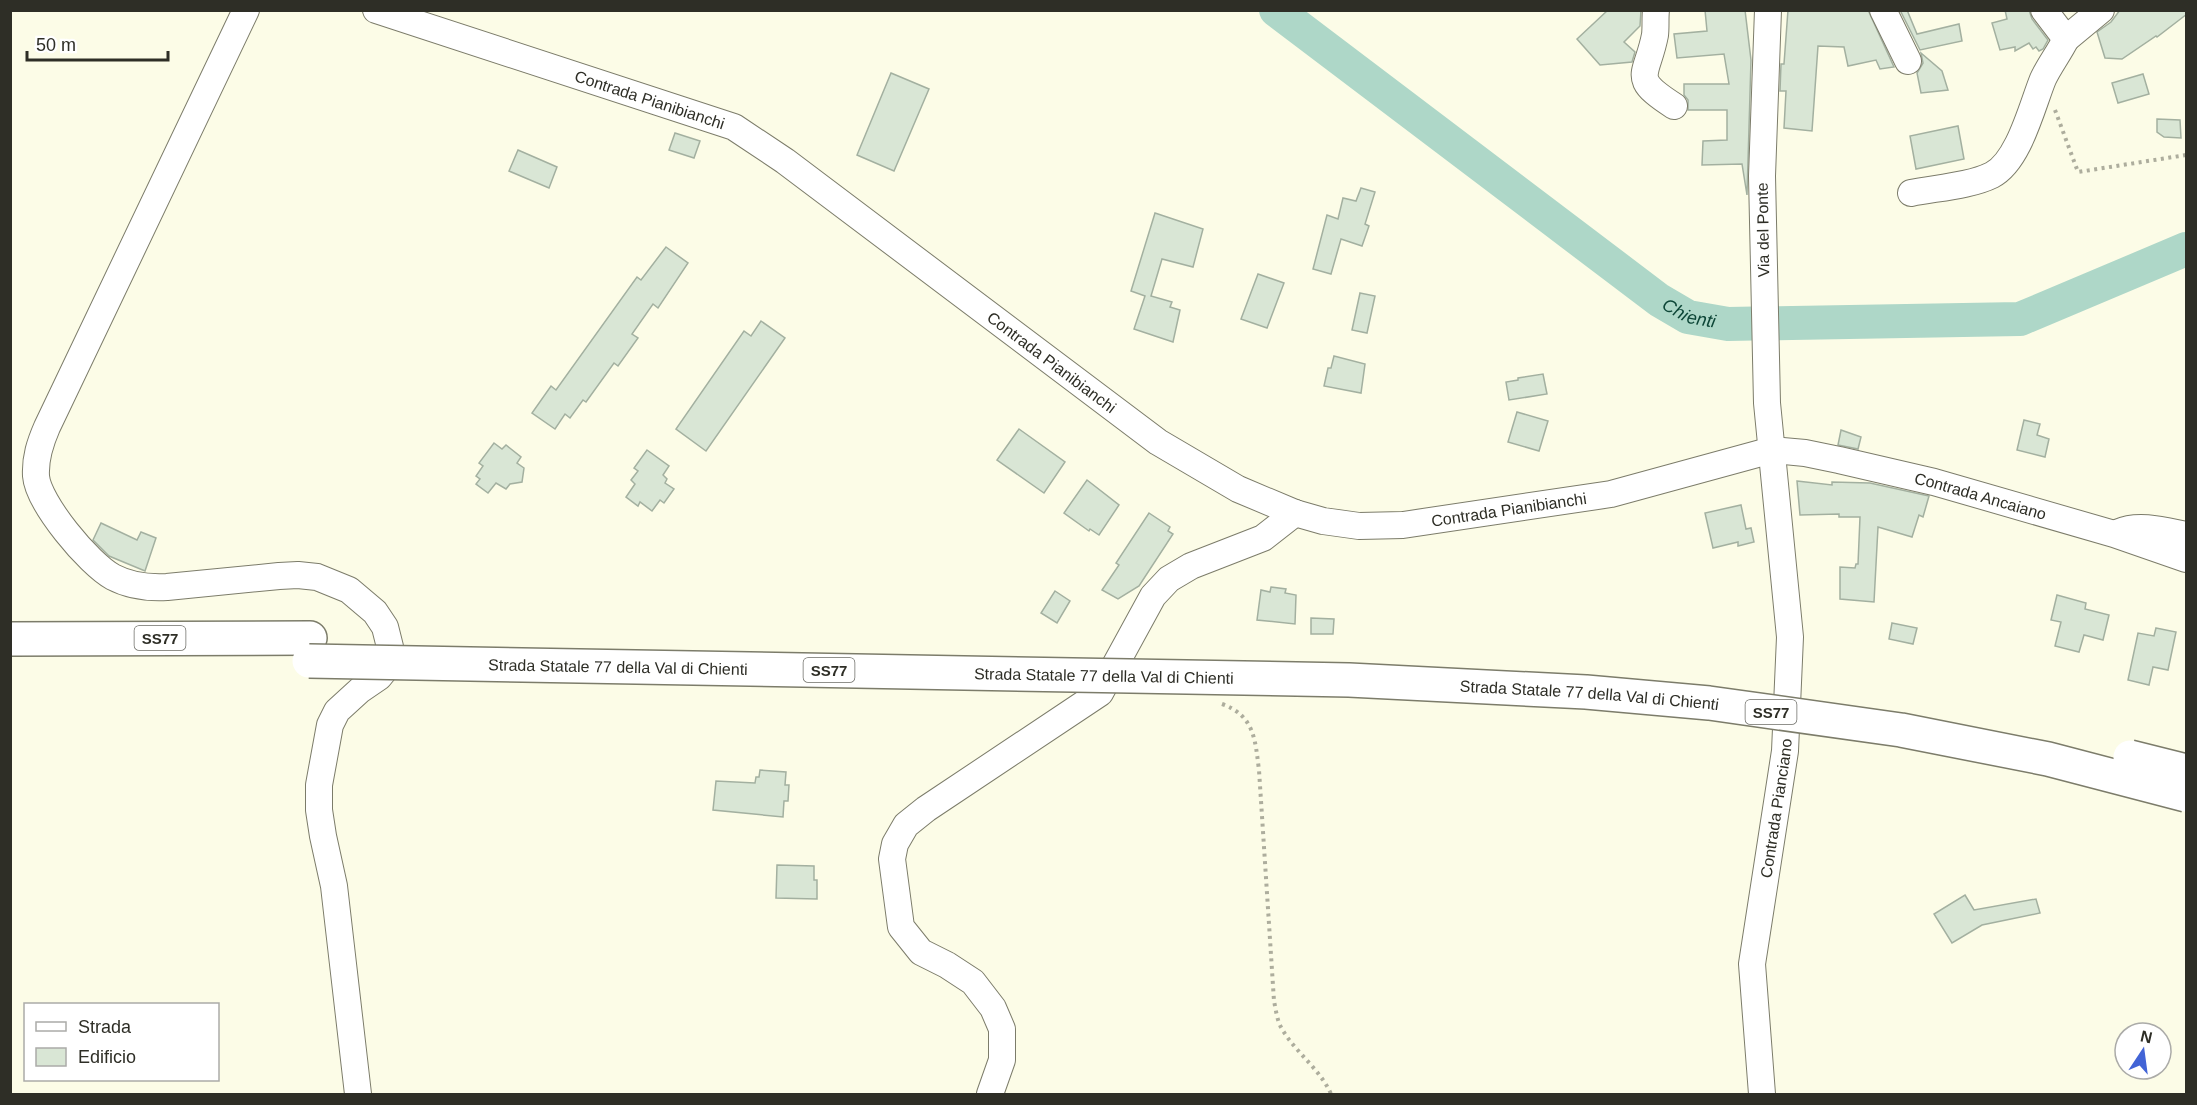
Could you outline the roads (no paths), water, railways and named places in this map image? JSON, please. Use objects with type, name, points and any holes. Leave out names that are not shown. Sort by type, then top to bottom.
[{"type":"highway","name":"Strada Statale 77 della Val di Chienti","points":[[10,639],[1349,680],[1586,692],[1709,703],[1901,730],[2048,759],[2187,795]]},
{"type":"highway","name":"Strada Statale 77 della Val di Chienti","points":[[10,658],[309,649],[1349,658],[1706,680],[1899,708],[2052,738],[2187,771]]},
{"type":"street","points":[[246,10],[47,427],[36,460],[36,478],[41,495],[73,541],[111,576],[129,584],[151,588],[279,576],[317,577],[349,590],[375,612],[385,627],[390,647],[388,666],[379,677],[360,690],[337,711],[330,725],[319,784],[319,810],[334,886],[358,1095]]},
{"type":"street","name":"Contrada Pianibianchi","points":[[376,10],[734,127],[785,161],[1158,442],[1238,489],[1295,513],[1323,521],[1359,526],[1403,525],[1476,516],[1611,494],[1772,450]]},
{"type":"street","points":[[1656,10],[1655,34],[1644,69],[1646,83],[1654,93],[1674,106]]},
{"type":"street","name":"Via del Ponte","points":[[1768,10],[1762,176],[1767,404],[1772,450]]},
{"type":"street","points":[[1883,10],[1908,61]]},
{"type":"street","points":[[2044,10],[2066,39]]},
{"type":"street","points":[[1911,193],[1978,180],[1994,174],[2019,142],[2028,124],[2044,78],[2066,39],[2101,10]]},
{"type":"street","name":"Contrada Ancaiano","points":[[1772,450],[1805,453],[1934,482],[2114,534],[2125,529],[2140,528],[2187,535]]},
{"type":"street","name":"Contrada Pianciano","points":[[1762,1095],[1752,964],[1785,751],[1790,669],[1790,637],[1772,450]]},
{"type":"street","points":[[990,1095],[1002,1060],[1002,1029],[993,1008],[973,982],[921,952],[901,927],[892,859],[895,844],[906,825],[926,809],[1100,693],[1153,596],[1169,579],[1191,566],[1263,538],[1295,513]]},
{"type":"street","points":[[2114,534],[2187,559]]},
{"type":"waterway","name":"Chienti","points":[[1276,10],[1659,300],[1688,317],[1728,324],[2020,319],[2186,249]]}]
